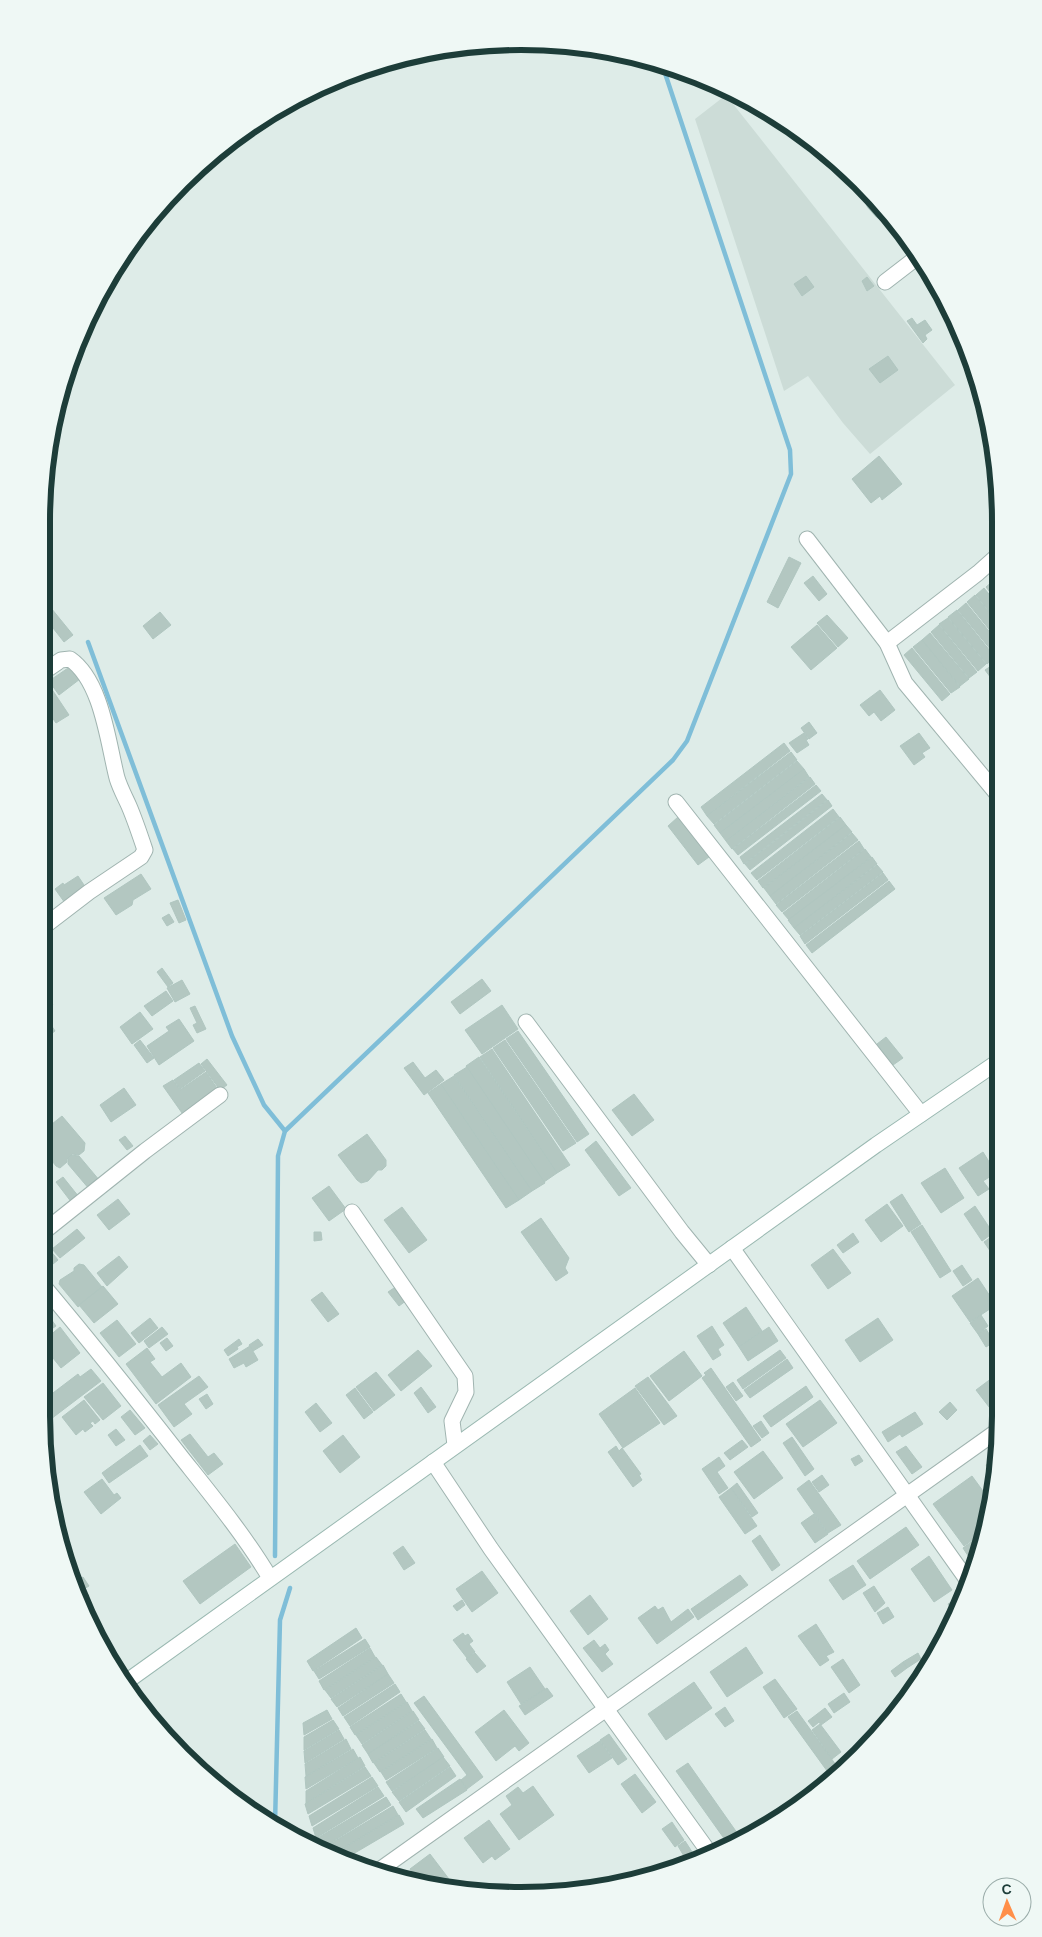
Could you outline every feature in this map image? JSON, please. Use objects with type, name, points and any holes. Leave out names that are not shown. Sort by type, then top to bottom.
[{"type":"street","points":[[885,282],[914,260]]},
{"type":"street","points":[[807,539],[887,643],[905,683],[992,789]]},
{"type":"street","points":[[887,643],[992,560]]},
{"type":"street","points":[[50,668],[61,660],[70,659],[75,662],[88,679],[102,711],[118,779],[145,850],[141,857],[89,892],[50,922]]},
{"type":"street","points":[[676,802],[921,1114]]},
{"type":"street","points":[[526,1022],[682,1232],[709,1265]]},
{"type":"street","points":[[130,1679],[455,1445],[992,1065]]},
{"type":"street","points":[[50,1228],[145,1151],[220,1095]]},
{"type":"street","points":[[352,1212],[465,1376],[466,1392],[452,1421],[455,1445]]},
{"type":"street","points":[[732,1248],[964,1575]]},
{"type":"street","points":[[50,1294],[107,1361],[190,1468],[255,1553],[270,1578]]},
{"type":"street","points":[[384,1866],[606,1707],[991,1435]]},
{"type":"street","points":[[433,1462],[491,1549],[706,1848]]},
{"type":"shaded area","points":[[724,97],[729,99],[955,385],[870,454],[843,423],[808,376],[784,391],[695,119]]},
{"type":"building","points":[[806,276],[814,287],[802,296],[794,284]]},
{"type":"building","points":[[867,277],[874,286],[867,291],[862,281]]},
{"type":"building","points":[[912,318],[917,325],[925,320],[932,330],[925,335],[927,339],[923,343],[907,321]]},
{"type":"building","points":[[888,356],[898,370],[880,383],[869,369]]},
{"type":"building","points":[[879,456],[902,484],[882,500],[880,496],[871,503],[852,479]]},
{"type":"building","points":[[789,557],[801,563],[778,608],[767,602]]},
{"type":"building","points":[[813,576],[827,594],[819,601],[804,583]]},
{"type":"building","points":[[992,582],[992,595],[986,587]]},
{"type":"building","points":[[984,588],[992,598],[992,615],[976,595]]},
{"type":"building","points":[[975,595],[992,616],[992,633],[967,602]]},
{"type":"building","points":[[966,603],[992,635],[992,651],[958,610]]},
{"type":"building","points":[[50,607],[73,635],[64,642],[50,624]]},
{"type":"building","points":[[957,610],[992,653],[992,660],[987,664],[948,617]]},
{"type":"building","points":[[160,612],[171,625],[153,639],[143,626]]},
{"type":"building","points":[[827,615],[848,638],[838,647],[817,623]]},
{"type":"building","points":[[948,618],[986,664],[978,671],[939,624]]},
{"type":"building","points":[[817,625],[837,648],[811,670],[791,647]]},
{"type":"building","points":[[939,625],[977,672],[969,678],[931,632]]},
{"type":"building","points":[[930,633],[969,679],[960,686],[922,640]]},
{"type":"building","points":[[922,640],[960,687],[951,693],[913,647]]},
{"type":"building","points":[[912,648],[950,694],[942,701],[904,655]]},
{"type":"building","points":[[992,665],[992,679],[985,670]]},
{"type":"building","points":[[71,666],[80,679],[59,695],[50,680]]},
{"type":"building","points":[[50,686],[69,715],[56,723],[50,714]]},
{"type":"building","points":[[880,690],[895,710],[881,721],[874,712],[869,716],[860,705]]},
{"type":"building","points":[[809,722],[817,733],[809,739],[801,728]]},
{"type":"building","points":[[804,733],[809,745],[797,753],[789,743]]},
{"type":"building","points":[[919,733],[930,748],[922,753],[925,757],[914,765],[900,746]]},
{"type":"building","points":[[784,743],[790,751],[707,816],[701,807]]},
{"type":"building","points":[[791,752],[797,760],[714,824],[707,816]]},
{"type":"building","points":[[797,761],[804,769],[720,833],[714,825]]},
{"type":"building","points":[[804,769],[809,777],[726,841],[720,833]]},
{"type":"building","points":[[810,777],[815,784],[732,849],[726,841]]},
{"type":"building","points":[[816,785],[821,791],[738,855],[733,849]]},
{"type":"building","points":[[822,794],[827,800],[744,864],[740,857]]},
{"type":"building","points":[[828,800],[832,806],[750,870],[745,864]]},
{"type":"building","points":[[833,809],[839,817],[757,880],[751,873]]},
{"type":"building","points":[[678,817],[709,857],[698,865],[668,826]]},
{"type":"building","points":[[840,817],[846,825],[763,888],[758,881]]},
{"type":"building","points":[[846,825],[852,832],[770,896],[764,888]]},
{"type":"building","points":[[852,833],[858,840],[776,904],[770,896]]},
{"type":"building","points":[[859,841],[864,849],[782,912],[776,905]]},
{"type":"building","points":[[865,849],[871,857],[789,920],[783,913]]},
{"type":"building","points":[[872,857],[877,864],[794,928],[788,920]]},
{"type":"building","points":[[877,865],[883,872],[800,935],[794,928]]},
{"type":"building","points":[[883,873],[888,880],[805,944],[800,936]]},
{"type":"building","points":[[141,874],[151,889],[133,900],[132,905],[116,915],[104,898]]},
{"type":"building","points":[[78,876],[86,888],[65,903],[55,889]]},
{"type":"building","points":[[889,881],[895,889],[812,953],[806,945]]},
{"type":"building","points":[[178,900],[186,920],[179,923],[170,903]]},
{"type":"building","points":[[169,914],[174,922],[167,926],[162,918]]},
{"type":"building","points":[[162,968],[173,983],[168,987],[157,972]]},
{"type":"building","points":[[482,979],[491,991],[460,1014],[451,1002]]},
{"type":"building","points":[[182,980],[190,994],[175,1002],[167,988]]},
{"type":"building","points":[[166,991],[173,1001],[152,1016],[144,1006]]},
{"type":"building","points":[[502,1005],[518,1029],[482,1054],[465,1030]]},
{"type":"building","points":[[195,1006],[206,1029],[197,1033],[193,1025],[197,1023],[190,1008]]},
{"type":"building","points":[[140,1012],[153,1029],[132,1044],[120,1027]]},
{"type":"building","points":[[179,1019],[194,1041],[159,1065],[147,1046],[169,1031],[166,1027]]},
{"type":"building","points":[[50,1023],[55,1031],[50,1035]]},
{"type":"building","points":[[518,1031],[589,1134],[577,1142],[506,1039]]},
{"type":"building","points":[[886,1037],[903,1058],[893,1065],[877,1044]]},
{"type":"building","points":[[140,1040],[154,1058],[147,1063],[134,1045]]},
{"type":"building","points":[[505,1040],[576,1143],[563,1151],[493,1048]]},
{"type":"building","points":[[492,1049],[570,1165],[557,1173],[480,1057]]},
{"type":"building","points":[[479,1057],[557,1173],[544,1182],[466,1066]]},
{"type":"building","points":[[207,1059],[227,1085],[220,1090],[201,1064]]},
{"type":"building","points":[[413,1062],[425,1078],[436,1070],[444,1080],[424,1095],[404,1068]]},
{"type":"building","points":[[199,1063],[205,1071],[180,1089],[174,1080]]},
{"type":"building","points":[[467,1067],[545,1183],[532,1191],[454,1075]]},
{"type":"building","points":[[206,1072],[217,1088],[182,1113],[163,1086],[173,1080],[180,1090]]},
{"type":"building","points":[[454,1076],[532,1191],[519,1200],[441,1084]]},
{"type":"building","points":[[441,1084],[519,1200],[506,1208],[428,1093]]},
{"type":"building","points":[[124,1088],[136,1105],[111,1122],[100,1105]]},
{"type":"building","points":[[634,1094],[654,1120],[632,1136],[612,1110]]},
{"type":"building","points":[[62,1116],[85,1143],[84,1151],[79,1155],[72,1154],[60,1168],[50,1158],[50,1126]]},
{"type":"building","points":[[367,1134],[386,1160],[386,1166],[382,1170],[378,1170],[368,1181],[361,1183],[338,1155]]},
{"type":"building","points":[[125,1136],[133,1146],[127,1150],[119,1140]]},
{"type":"building","points":[[596,1141],[631,1188],[619,1196],[585,1150]]},
{"type":"building","points":[[983,1152],[992,1167],[992,1175],[983,1181],[989,1189],[978,1196],[959,1168]]},
{"type":"building","points":[[71,1155],[79,1156],[100,1181],[90,1190],[68,1164],[68,1159]]},
{"type":"building","points":[[945,1168],[964,1198],[941,1213],[921,1183]]},
{"type":"building","points":[[63,1177],[79,1197],[72,1203],[56,1182]]},
{"type":"building","points":[[329,1186],[346,1209],[329,1221],[312,1198]]},
{"type":"building","points":[[902,1194],[921,1224],[909,1232],[890,1202]]},
{"type":"building","points":[[118,1199],[130,1214],[109,1230],[97,1215]]},
{"type":"building","points":[[887,1204],[903,1226],[881,1242],[865,1220]]},
{"type":"building","points":[[975,1206],[992,1234],[982,1241],[964,1214]]},
{"type":"building","points":[[402,1207],[427,1240],[409,1253],[384,1220]]},
{"type":"building","points":[[541,1218],[569,1258],[565,1268],[568,1273],[556,1281],[521,1232]]},
{"type":"building","points":[[922,1225],[951,1271],[940,1278],[911,1232]]},
{"type":"building","points":[[77,1229],[85,1238],[60,1258],[52,1249]]},
{"type":"building","points":[[314,1232],[321,1232],[322,1240],[314,1241]]},
{"type":"building","points":[[853,1233],[859,1242],[843,1253],[837,1245]]},
{"type":"building","points":[[992,1236],[992,1254],[984,1242]]},
{"type":"building","points":[[833,1249],[851,1273],[828,1289],[811,1265]]},
{"type":"building","points":[[50,1250],[58,1260],[50,1266]]},
{"type":"building","points":[[119,1256],[128,1267],[107,1286],[97,1273]]},
{"type":"building","points":[[79,1264],[84,1265],[102,1287],[78,1307],[59,1284],[60,1280],[74,1271],[74,1268]]},
{"type":"building","points":[[962,1265],[972,1280],[963,1286],[953,1271]]},
{"type":"building","points":[[978,1278],[992,1299],[992,1308],[970,1322],[952,1296]]},
{"type":"building","points":[[103,1286],[118,1304],[94,1323],[79,1305]]},
{"type":"building","points":[[397,1286],[407,1300],[399,1306],[388,1292]]},
{"type":"building","points":[[322,1292],[339,1314],[328,1322],[311,1300]]},
{"type":"building","points":[[746,1307],[762,1331],[739,1347],[723,1323]]},
{"type":"building","points":[[981,1315],[988,1326],[978,1334],[970,1323]]},
{"type":"building","points":[[50,1318],[56,1326],[50,1330]]},
{"type":"building","points":[[150,1318],[158,1328],[139,1343],[131,1333]]},
{"type":"building","points":[[878,1318],[893,1340],[860,1362],[845,1340]]},
{"type":"building","points":[[117,1320],[136,1344],[119,1357],[100,1333]]},
{"type":"building","points":[[712,1326],[724,1345],[718,1349],[721,1355],[713,1360],[697,1336]]},
{"type":"building","points":[[60,1327],[80,1353],[61,1368],[50,1354],[50,1335]]},
{"type":"building","points":[[162,1327],[168,1334],[149,1348],[144,1341]]},
{"type":"building","points":[[769,1327],[778,1341],[748,1361],[739,1347]]},
{"type":"building","points":[[986,1329],[992,1339],[992,1343],[986,1347],[978,1334]]},
{"type":"building","points":[[167,1338],[173,1346],[166,1351],[160,1343]]},
{"type":"building","points":[[239,1339],[242,1344],[228,1356],[224,1350]]},
{"type":"building","points":[[258,1339],[263,1345],[253,1351],[249,1345]]},
{"type":"building","points":[[250,1346],[258,1360],[246,1367],[244,1363],[234,1368],[229,1359]]},
{"type":"building","points":[[147,1348],[155,1359],[150,1362],[162,1377],[181,1363],[191,1377],[156,1404],[126,1364]]},
{"type":"building","points":[[418,1350],[432,1366],[401,1391],[388,1375]]},
{"type":"building","points":[[780,1350],[786,1358],[743,1389],[737,1380]]},
{"type":"building","points":[[684,1351],[702,1376],[669,1401],[650,1376]]},
{"type":"building","points":[[787,1359],[793,1368],[750,1398],[744,1390]]},
{"type":"building","points":[[711,1368],[761,1440],[751,1447],[702,1378],[706,1375],[704,1373]]},
{"type":"building","points":[[91,1369],[101,1381],[51,1419],[50,1395],[78,1374],[80,1377]]},
{"type":"building","points":[[376,1372],[395,1395],[374,1411],[356,1387]]},
{"type":"building","points":[[199,1376],[208,1387],[184,1404],[192,1414],[174,1427],[158,1405]]},
{"type":"building","points":[[648,1377],[677,1416],[664,1425],[635,1386]]},
{"type":"building","points":[[992,1378],[992,1411],[976,1390]]},
{"type":"building","points":[[733,1382],[743,1396],[736,1401],[726,1387]]},
{"type":"building","points":[[103,1383],[121,1406],[103,1420],[84,1397]]},
{"type":"building","points":[[806,1386],[813,1397],[771,1427],[763,1416]]},
{"type":"building","points":[[421,1387],[436,1407],[428,1413],[414,1393]]},
{"type":"building","points":[[355,1388],[373,1412],[364,1419],[346,1395]]},
{"type":"building","points":[[635,1388],[660,1423],[623,1448],[599,1414]]},
{"type":"building","points":[[207,1394],[213,1404],[206,1409],[199,1399]]},
{"type":"building","points":[[84,1400],[100,1420],[95,1424],[93,1421],[90,1423],[93,1426],[85,1432],[83,1429],[76,1435],[62,1417]]},
{"type":"building","points":[[820,1400],[837,1423],[803,1447],[786,1424]]},
{"type":"building","points":[[950,1402],[957,1410],[947,1420],[939,1412]]},
{"type":"building","points":[[316,1403],[332,1423],[320,1432],[305,1412]]},
{"type":"building","points":[[130,1410],[145,1428],[135,1435],[121,1417]]},
{"type":"building","points":[[915,1412],[923,1424],[902,1437],[900,1434],[888,1442],[882,1432]]},
{"type":"building","points":[[761,1421],[769,1433],[762,1438],[753,1426]]},
{"type":"building","points":[[116,1429],[125,1440],[116,1446],[108,1435]]},
{"type":"building","points":[[190,1434],[208,1457],[214,1453],[223,1464],[208,1475],[181,1440]]},
{"type":"building","points":[[150,1435],[158,1444],[150,1450],[143,1441]]},
{"type":"building","points":[[343,1435],[360,1457],[340,1473],[323,1451]]},
{"type":"building","points":[[792,1437],[814,1469],[805,1476],[783,1443]]},
{"type":"building","points":[[742,1440],[748,1447],[730,1460],[724,1453]]},
{"type":"building","points":[[140,1445],[148,1456],[109,1483],[102,1473]]},
{"type":"building","points":[[616,1446],[619,1451],[622,1448],[641,1474],[639,1475],[642,1480],[633,1487],[608,1452]]},
{"type":"building","points":[[906,1446],[922,1467],[912,1474],[896,1452]]},
{"type":"building","points":[[763,1451],[783,1478],[754,1499],[734,1472]]},
{"type":"building","points":[[859,1455],[863,1461],[855,1466],[851,1459]]},
{"type":"building","points":[[719,1457],[725,1466],[717,1472],[728,1488],[719,1494],[702,1469]]},
{"type":"building","points":[[822,1475],[829,1485],[819,1492],[812,1482]]},
{"type":"building","points":[[972,1476],[985,1494],[976,1537],[964,1546],[933,1504]]},
{"type":"building","points":[[102,1479],[114,1495],[117,1493],[121,1498],[101,1514],[84,1492]]},
{"type":"building","points":[[809,1480],[841,1525],[828,1533],[797,1489]]},
{"type":"building","points":[[737,1483],[758,1513],[752,1517],[731,1488]]},
{"type":"building","points":[[731,1488],[757,1526],[745,1534],[719,1497]]},
{"type":"building","points":[[814,1514],[828,1534],[815,1543],[801,1523]]},
{"type":"building","points":[[906,1527],[919,1545],[870,1579],[857,1561]]},
{"type":"building","points":[[760,1535],[780,1565],[772,1571],[752,1541]]},
{"type":"building","points":[[976,1539],[970,1558],[963,1548]]},
{"type":"building","points":[[235,1544],[251,1567],[200,1604],[183,1581]]},
{"type":"building","points":[[403,1546],[415,1563],[404,1570],[393,1553]]},
{"type":"building","points":[[929,1556],[952,1590],[934,1602],[911,1569]]},
{"type":"building","points":[[853,1565],[866,1585],[843,1600],[829,1580]]},
{"type":"building","points":[[482,1571],[498,1593],[472,1612],[456,1589]]},
{"type":"building","points":[[740,1575],[748,1585],[698,1620],[691,1609]]},
{"type":"building","points":[[83,1577],[89,1586],[84,1589],[89,1596],[87,1597],[86,1596],[80,1579]]},
{"type":"building","points":[[874,1586],[885,1603],[875,1612],[863,1593]]},
{"type":"building","points":[[590,1595],[608,1619],[588,1635],[570,1611]]},
{"type":"building","points":[[462,1600],[465,1605],[457,1611],[453,1606]]},
{"type":"building","points":[[954,1600],[951,1608],[948,1604]]},
{"type":"building","points":[[655,1606],[658,1610],[663,1607],[671,1622],[688,1609],[694,1617],[657,1644],[638,1618]]},
{"type":"building","points":[[888,1607],[894,1617],[883,1624],[877,1613]]},
{"type":"building","points":[[816,1624],[834,1652],[826,1656],[829,1660],[820,1666],[798,1636]]},
{"type":"building","points":[[356,1628],[362,1638],[313,1671],[307,1661]]},
{"type":"building","points":[[463,1633],[465,1636],[468,1634],[473,1641],[469,1644],[475,1652],[467,1658],[453,1640]]},
{"type":"building","points":[[365,1639],[370,1647],[319,1679],[314,1671]]},
{"type":"building","points":[[594,1640],[600,1648],[605,1644],[609,1650],[605,1654],[613,1664],[602,1672],[583,1648]]},
{"type":"building","points":[[746,1647],[763,1673],[727,1697],[710,1672]]},
{"type":"building","points":[[370,1648],[375,1657],[324,1690],[319,1681]]},
{"type":"building","points":[[475,1653],[486,1666],[477,1673],[466,1659]]},
{"type":"building","points":[[918,1653],[921,1659],[907,1668],[903,1662]]},
{"type":"building","points":[[376,1657],[382,1665],[331,1698],[325,1690]]},
{"type":"building","points":[[843,1659],[860,1685],[849,1693],[831,1667]]},
{"type":"building","points":[[903,1662],[907,1668],[895,1677],[891,1671]]},
{"type":"building","points":[[383,1665],[388,1674],[337,1707],[331,1699]]},
{"type":"building","points":[[530,1667],[545,1689],[521,1704],[507,1682]]},
{"type":"building","points":[[388,1674],[394,1683],[343,1716],[338,1708]]},
{"type":"building","points":[[775,1679],[797,1709],[784,1718],[763,1687]]},
{"type":"building","points":[[694,1682],[712,1708],[666,1740],[648,1714]]},
{"type":"building","points":[[395,1684],[400,1692],[350,1726],[344,1717]]},
{"type":"building","points":[[547,1688],[553,1696],[525,1715],[519,1706]]},
{"type":"building","points":[[844,1693],[850,1702],[834,1713],[828,1704]]},
{"type":"building","points":[[401,1694],[406,1702],[355,1735],[350,1727]]},
{"type":"building","points":[[424,1696],[483,1777],[467,1789],[461,1780],[467,1775],[414,1703]]},
{"type":"building","points":[[407,1702],[412,1711],[362,1744],[356,1735]]},
{"type":"building","points":[[725,1707],[734,1721],[725,1727],[715,1714]]},
{"type":"building","points":[[825,1708],[832,1717],[821,1725],[819,1722],[813,1727],[808,1721]]},
{"type":"building","points":[[327,1710],[332,1719],[304,1735],[303,1723]]},
{"type":"building","points":[[504,1710],[529,1743],[519,1751],[515,1746],[496,1761],[475,1732]]},
{"type":"building","points":[[413,1711],[419,1720],[368,1754],[362,1745]]},
{"type":"building","points":[[797,1711],[836,1766],[828,1773],[788,1717]]},
{"type":"building","points":[[333,1720],[339,1729],[304,1750],[304,1737]]},
{"type":"building","points":[[419,1721],[425,1729],[373,1763],[368,1754]]},
{"type":"building","points":[[820,1724],[841,1752],[832,1759],[812,1730]]},
{"type":"building","points":[[339,1730],[344,1739],[305,1763],[304,1751]]},
{"type":"building","points":[[425,1730],[431,1739],[380,1772],[374,1763]]},
{"type":"building","points":[[609,1734],[627,1759],[618,1765],[600,1740]]},
{"type":"building","points":[[346,1739],[351,1749],[306,1776],[305,1764]]},
{"type":"building","points":[[432,1739],[437,1748],[386,1780],[381,1772]]},
{"type":"building","points":[[600,1741],[612,1758],[589,1773],[577,1756]]},
{"type":"building","points":[[438,1748],[444,1757],[392,1791],[386,1782]]},
{"type":"building","points":[[353,1749],[358,1758],[306,1789],[305,1777]]},
{"type":"building","points":[[360,1757],[365,1766],[306,1803],[306,1791]]},
{"type":"building","points":[[443,1757],[450,1766],[399,1801],[392,1792]]},
{"type":"building","points":[[688,1763],[738,1834],[725,1840],[676,1771]]},
{"type":"building","points":[[365,1767],[371,1776],[308,1814],[305,1804]]},
{"type":"building","points":[[450,1767],[456,1776],[406,1812],[399,1802]]},
{"type":"building","points":[[635,1774],[656,1802],[642,1813],[621,1784]]},
{"type":"building","points":[[372,1777],[378,1786],[312,1826],[309,1816]]},
{"type":"building","points":[[460,1779],[467,1790],[423,1818],[416,1809]]},
{"type":"building","points":[[533,1786],[554,1815],[519,1840],[500,1814],[512,1805],[506,1796],[518,1787],[523,1793]]},
{"type":"building","points":[[378,1787],[384,1796],[316,1838],[313,1828]]},
{"type":"building","points":[[386,1797],[391,1805],[328,1845],[316,1839]]},
{"type":"building","points":[[393,1806],[398,1815],[339,1850],[328,1845]]},
{"type":"building","points":[[399,1815],[404,1824],[351,1855],[340,1850]]},
{"type":"building","points":[[489,1820],[510,1849],[495,1860],[492,1856],[483,1863],[464,1838]]},
{"type":"building","points":[[672,1822],[684,1840],[675,1847],[662,1829]]},
{"type":"building","points":[[685,1841],[693,1854],[685,1857],[678,1846]]},
{"type":"building","points":[[430,1854],[451,1882],[414,1874],[410,1869]]},
{"type":"waterway","points":[[275,1556],[278,1156],[285,1131],[673,760],[687,741],[791,474],[790,450],[665,73]]},
{"type":"waterway","points":[[88,642],[232,1036],[264,1105],[285,1131]]},
{"type":"waterway","points":[[275,1818],[280,1620],[290,1588]]}]
